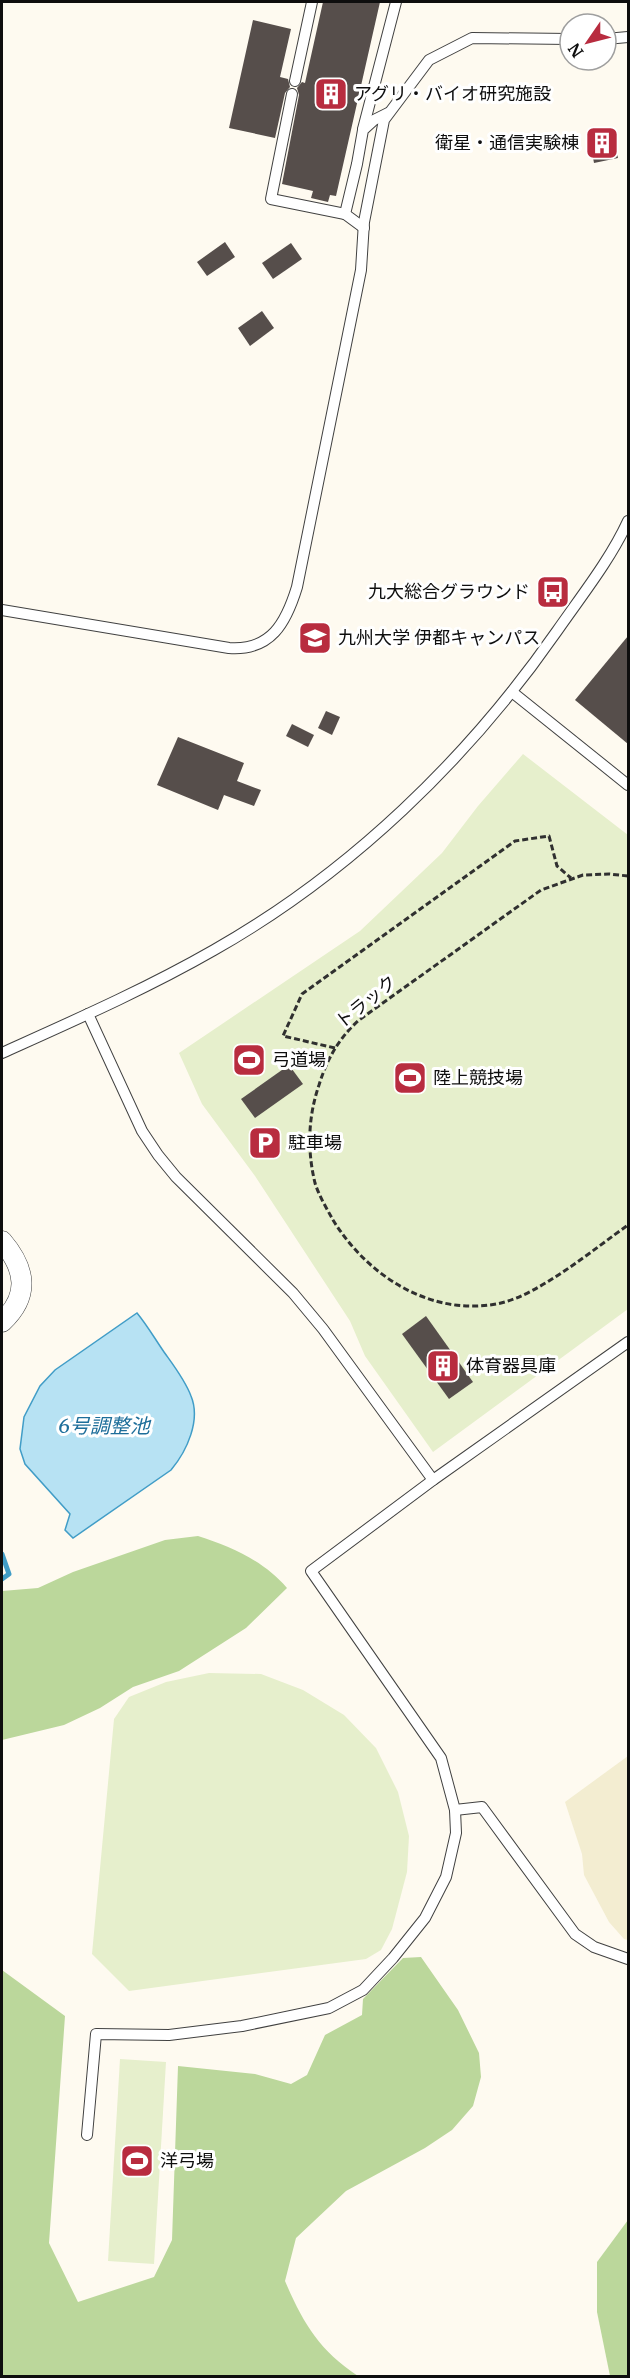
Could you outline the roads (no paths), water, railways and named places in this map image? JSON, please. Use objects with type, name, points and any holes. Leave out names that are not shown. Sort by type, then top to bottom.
[{"type":"street","points":[[2,1241],[12,1253],[19,1268],[22,1283],[20,1297],[13,1312],[2,1322]]},
{"type":"lane","points":[[295,81],[312,2]]},
{"type":"lane","points":[[345,214],[359,158],[363,130],[396,2]]},
{"type":"lane","points":[[2,610],[229,648],[246,649],[272,635],[283,623],[297,587],[361,270],[363,228],[384,120],[429,60],[472,38],[558,39]]},
{"type":"lane","points":[[292,94],[272,199],[345,214],[363,228]]},
{"type":"lane","points":[[363,130],[374,120],[389,113]]},
{"type":"lane","points":[[2,1053],[159,980],[222,945],[339,864],[396,816],[437,776],[512,692],[537,660],[618,543],[628,521]]},
{"type":"lane","points":[[618,543],[628,549]]},
{"type":"lane","points":[[512,692],[628,785]]},
{"type":"lane","points":[[88,1014],[142,1131],[158,1155],[176,1177],[293,1293],[324,1329],[433,1480]]},
{"type":"lane","points":[[87,2135],[96,2034],[169,2035],[242,2026],[329,2008],[363,1990],[393,1958],[424,1918],[446,1877],[456,1833],[455,1810],[441,1758],[311,1571],[433,1480],[628,1342]]},
{"type":"lane","points":[[455,1810],[482,1807],[575,1934],[594,1947],[628,1959]]},
{"type":"water","name":"6号調整池","points":[[137,1313],[189,1390],[194,1405],[191,1435],[171,1470],[73,1538],[65,1530],[70,1514],[25,1464],[20,1449],[24,1417],[40,1386],[55,1370]]},
{"type":"waterway","points":[[2,1554],[9,1574],[2,1579]]},
{"type":"place","name":"アグリ・バイオ研究施設","points":[[331,94]]},
{"type":"place","name":"衛星・通信実験棟","points":[[602,143]]},
{"type":"place","name":"九大総合グラウンド","points":[[553,592]]},
{"type":"place","name":"九州大学 伊都キャンパス","points":[[315,638]]},
{"type":"place","name":"弓道場","points":[[249,1060]]},
{"type":"place","name":"陸上競技場","points":[[410,1078]]},
{"type":"place","name":"駐車場","points":[[265,1143]]},
{"type":"place","name":"体育器具庫","points":[[443,1366]]},
{"type":"place","name":"洋弓場","points":[[137,2161]]}]
